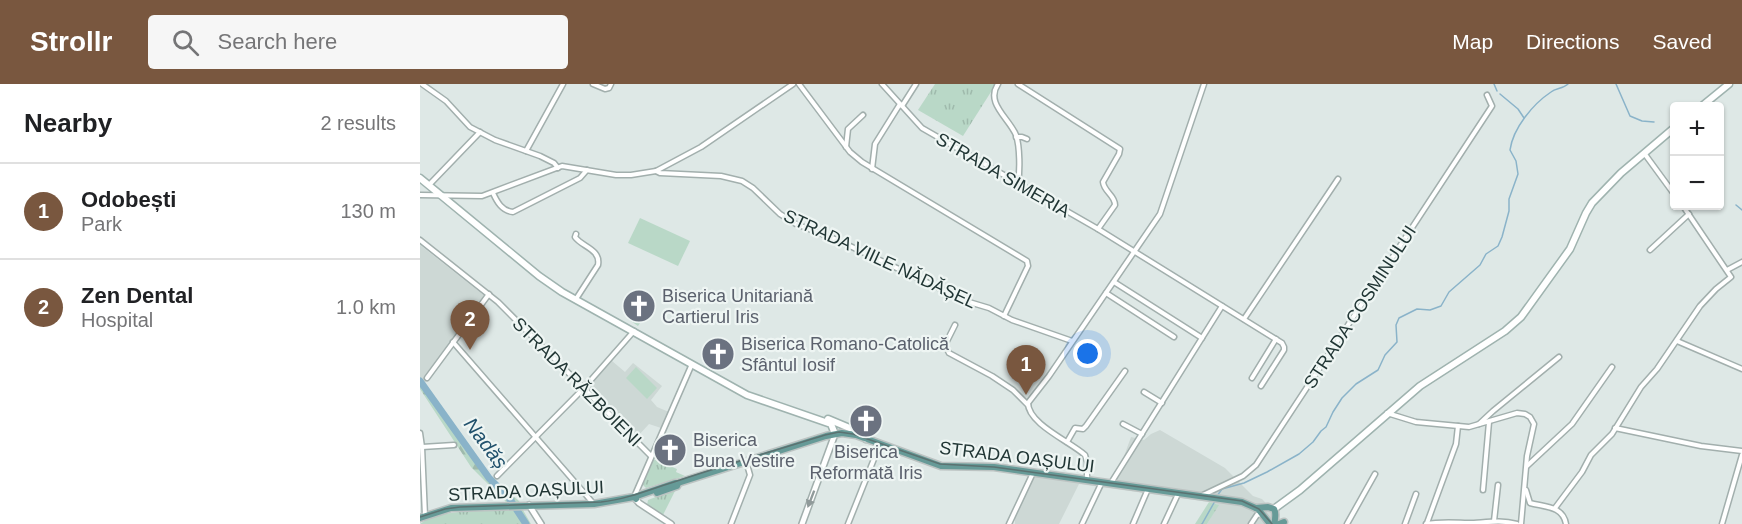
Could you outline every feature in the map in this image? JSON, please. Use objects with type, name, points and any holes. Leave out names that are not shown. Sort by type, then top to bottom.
[{"type":"main road","points":[[1707,102],[1729,84]]},
{"type":"main road","points":[[1274,519],[1300,490],[1420,386],[1505,331],[1521,317],[1570,249],[1592,203],[1621,173],[1670,131]]},
{"type":"main road","points":[[420,178],[550,285],[754,398],[821,419],[832,424],[839,433]]},
{"type":"main road","points":[[821,419],[839,423],[859,432],[866,439]]},
{"type":"main road","points":[[839,423],[839,433]]},
{"type":"main road","name":"STRADA OAȘULUI","points":[[422,517],[451,508],[594,504],[634,497],[637,499],[677,486],[678,483],[839,433],[866,439],[936,465],[982,466],[1232,500],[1246,503],[1274,519]]},
{"type":"street","points":[[420,195],[476,197],[493,193],[558,168],[554,163],[495,140],[465,123],[446,101],[422,84]]},
{"type":"street","points":[[525,150],[563,84]]},
{"type":"street","points":[[593,84],[607,89],[611,84]]},
{"type":"street","points":[[782,84],[787,88]]},
{"type":"street","points":[[656,171],[701,147],[793,84]]},
{"type":"street","points":[[799,84],[855,158],[1027,261],[1028,266],[1004,316]]},
{"type":"street","name":"STRADA SIMERIA","points":[[882,84],[922,128],[1098,229],[1276,339]]},
{"type":"street","points":[[872,169],[875,144],[916,84]]},
{"type":"street","points":[[998,84],[994,92],[994,99],[1016,137],[1018,146],[1018,183]]},
{"type":"street","points":[[1018,84],[1120,149],[1103,182],[1106,192],[1114,199],[1115,205],[1098,229]]},
{"type":"street","points":[[1028,405],[1160,214],[1204,84]]},
{"type":"street","name":"STRADA COSMINULUI","points":[[1204,496],[1244,476],[1257,463],[1492,106],[1487,95]]},
{"type":"street","points":[[846,147],[848,129],[864,114]]},
{"type":"street","points":[[429,185],[480,132]]},
{"type":"street","points":[[1016,137],[1027,139]]},
{"type":"street","points":[[1644,153],[1670,189]]},
{"type":"street","name":"STRADA VIILE NĂDĂȘEL","points":[[558,168],[567,166],[616,175],[656,171],[742,180],[780,214],[796,224],[836,239],[956,297],[1072,341]]},
{"type":"street","points":[[493,193],[501,206],[508,212],[513,212],[580,178],[587,170]]},
{"type":"street","points":[[1244,319],[1338,179]]},
{"type":"street","points":[[1555,508],[1582,472],[1591,455],[1615,428],[1641,387],[1657,369],[1701,306],[1731,276],[1686,210]]},
{"type":"street","points":[[1650,250],[1689,214]]},
{"type":"street","points":[[576,234],[576,240],[592,249],[599,260],[576,300]]},
{"type":"street","name":"STRADA RĂZBOIENI","points":[[420,240],[489,294],[651,456]]},
{"type":"street","points":[[1727,270],[1742,262]]},
{"type":"street","points":[[1114,282],[1202,338]]},
{"type":"street","points":[[1106,293],[1174,338]]},
{"type":"street","points":[[427,378],[489,294]]},
{"type":"street","points":[[1111,483],[1222,306]]},
{"type":"street","points":[[955,325],[945,345],[949,353],[1013,390],[1028,405],[1029,411],[1038,422],[1082,453],[1087,458],[1086,480]]},
{"type":"street","points":[[497,476],[583,389],[634,331]]},
{"type":"street","points":[[1252,378],[1276,339],[1284,345],[1284,350],[1261,386]]},
{"type":"street","points":[[1677,341],[1742,369]]},
{"type":"street","points":[[453,342],[594,504]]},
{"type":"street","points":[[1478,425],[1559,357]]},
{"type":"street","points":[[671,524],[639,503],[634,497],[692,363]]},
{"type":"street","points":[[1526,467],[1572,424],[1612,367]]},
{"type":"street","points":[[1067,442],[1075,428],[1083,429],[1086,426],[1125,371]]},
{"type":"street","points":[[1144,392],[1162,403]]},
{"type":"street","points":[[1388,414],[1416,422],[1469,427],[1517,413],[1525,414],[1532,419],[1534,424],[1526,467],[1526,489],[1519,524],[1494,521],[1426,524],[1456,444],[1458,426]]},
{"type":"street","points":[[1483,490],[1489,422]]},
{"type":"street","points":[[1123,424],[1142,434]]},
{"type":"street","points":[[1615,428],[1742,453],[1722,524]]},
{"type":"street","points":[[420,433],[422,517]]},
{"type":"street","points":[[802,524],[839,433]]},
{"type":"street","points":[[848,524],[880,444]]},
{"type":"street","points":[[422,447],[454,445]]},
{"type":"street","points":[[731,524],[750,475],[746,461]]},
{"type":"street","points":[[1009,524],[1033,473]]},
{"type":"street","points":[[1347,524],[1375,474]]},
{"type":"street","points":[[1082,524],[1102,482]]},
{"type":"street","points":[[1494,521],[1498,485]]},
{"type":"street","points":[[1132,524],[1148,489]]},
{"type":"street","points":[[1526,489],[1530,503],[1555,508],[1563,516],[1566,524]]},
{"type":"street","points":[[1164,524],[1178,493]]},
{"type":"street","points":[[1405,524],[1416,494]]},
{"type":"street","points":[[527,505],[541,524]]},
{"type":"street","points":[[1251,524],[1257,515],[1274,519]]},
{"type":"shaded area","points":[[420,245],[486,297],[452,340],[425,383],[420,377]]},
{"type":"shaded area","points":[[612,361],[625,372],[633,363],[662,386],[651,400],[657,407],[669,412],[661,428],[649,424],[637,437],[587,389]]},
{"type":"shaded area","points":[[1160,430],[1225,468],[1253,496],[1262,499],[1275,513],[1280,524],[1207,524],[1218,505],[1079,484],[1059,524],[1015,524],[1015,518],[1034,476],[1078,482],[1115,481],[1131,437],[1144,440]]},
{"type":"green space","points":[[935,84],[996,84],[963,136],[918,110]]},
{"type":"green space","points":[[640,218],[690,241],[678,266],[628,243]]},
{"type":"green space","points":[[642,307],[648,311],[638,326],[628,319],[634,309],[639,312]]},
{"type":"green space","points":[[636,367],[657,388],[647,399],[626,378]]},
{"type":"green space","points":[[420,377],[488,474],[519,501],[523,510],[514,510],[471,467],[420,389]]},
{"type":"green space","points":[[653,459],[677,469],[676,472],[685,476],[646,488],[643,485]]},
{"type":"green space","points":[[676,489],[663,515],[647,505],[648,500]]},
{"type":"green space","points":[[1209,502],[1219,505],[1207,524],[1195,524]]},
{"type":"green space","points":[[523,510],[531,524],[420,524],[455,512]]},
{"type":"waterway","points":[[1494,84],[1497,91]]},
{"type":"waterway","points":[[1217,496],[1222,489],[1244,483],[1267,472],[1299,454],[1313,442],[1326,427],[1342,398],[1356,384],[1378,370],[1385,355],[1397,342],[1396,325],[1399,318],[1417,309],[1430,310],[1441,306],[1449,292],[1480,265],[1486,254],[1498,246],[1509,211],[1509,199],[1518,174],[1516,161],[1510,150],[1515,133],[1537,103],[1553,91],[1568,84]]},
{"type":"waterway","points":[[1616,84],[1630,116],[1642,121],[1654,122]]},
{"type":"waterway","points":[[1500,94],[1518,109],[1524,118]]},
{"type":"waterway","points":[[1736,205],[1742,210]]},
{"type":"waterway","name":"Nadăș","points":[[420,381],[489,478],[509,498],[526,524]]},
{"type":"waterway","points":[[1202,524],[1215,501]]},
{"type":"tram line","points":[[420,517],[460,507],[611,501],[839,432],[853,434],[940,464],[994,467],[1242,501],[1259,509],[1272,524]]},
{"type":"place","name":"Biserica Unitariană Cartierul Iris","points":[[639,306]]},
{"type":"place","name":"Zen Dental","points":[[470,350]]},
{"type":"place","name":"Biserica Romano-Catolică Sfântul Iosif","points":[[718,354]]},
{"type":"place","name":"Odobești","points":[[1026,395]]},
{"type":"place","name":"Biserica Reformată Iris","points":[[866,421]]},
{"type":"place","name":"Biserica Buna Vestire","points":[[670,450]]}]
